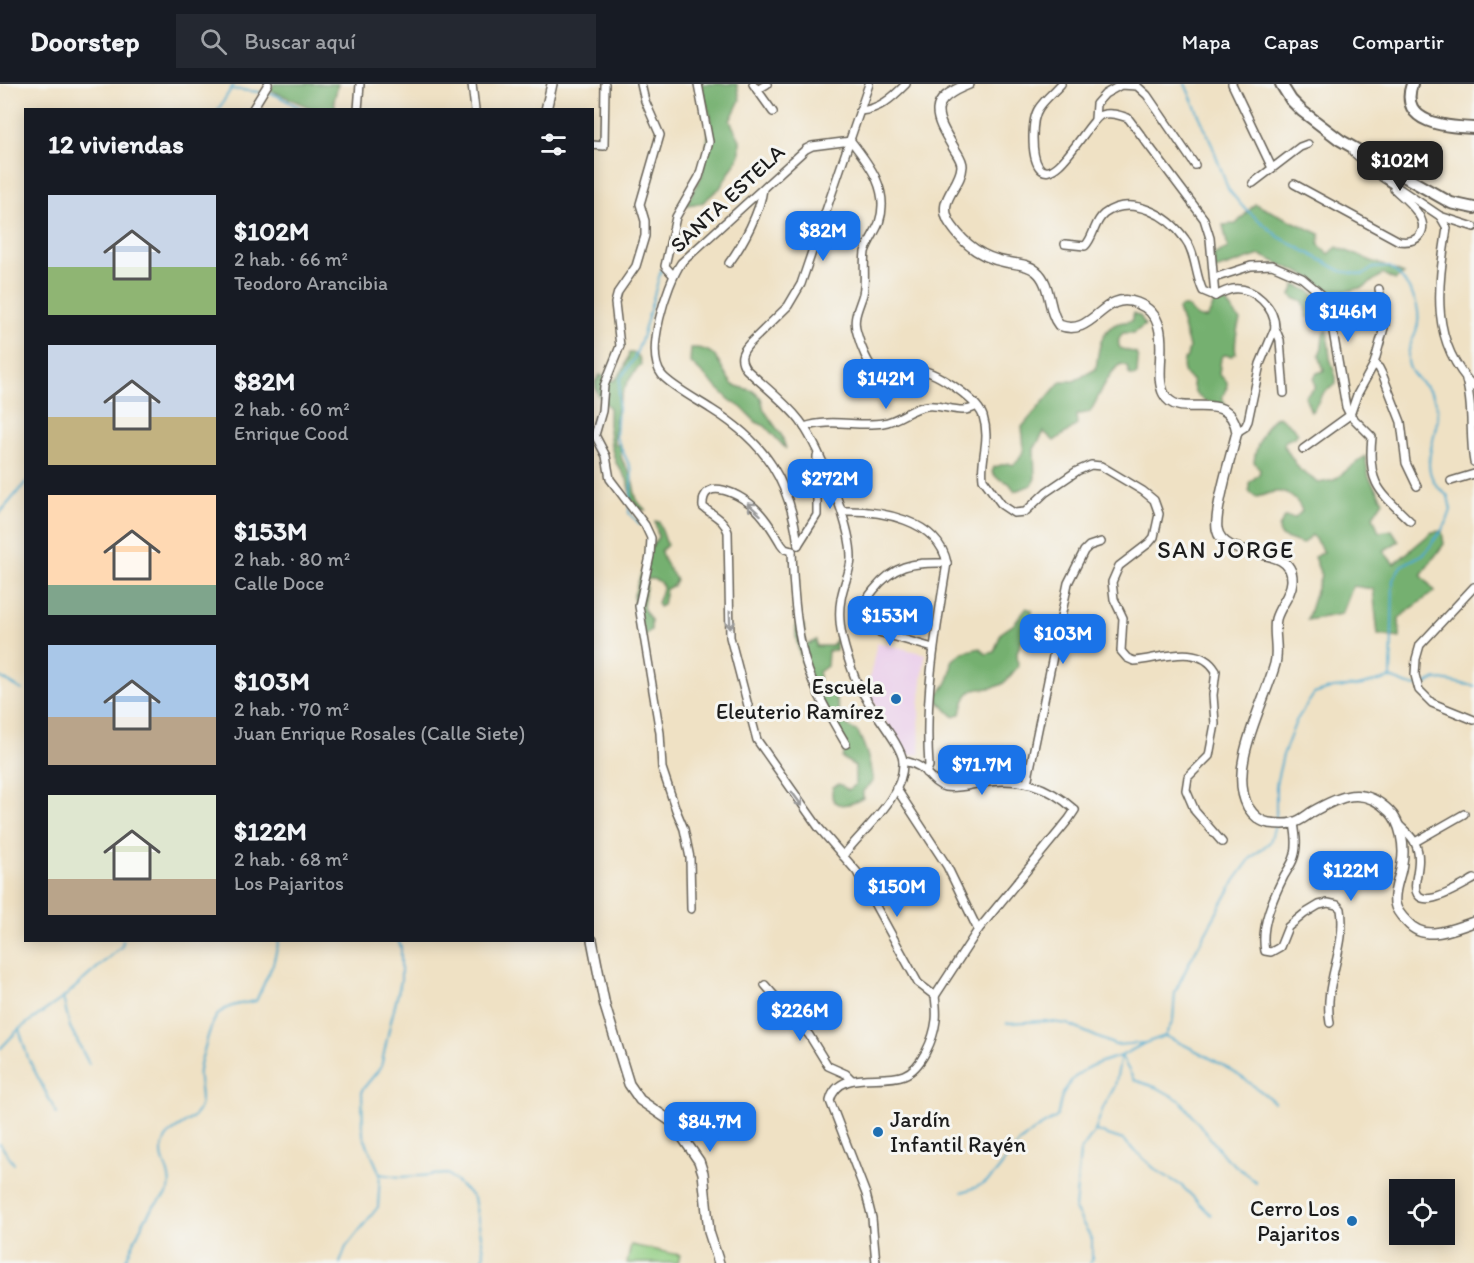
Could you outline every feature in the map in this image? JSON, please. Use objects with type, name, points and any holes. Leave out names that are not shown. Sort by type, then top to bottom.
[{"type":"main road","points":[[1281,84],[1291,100],[1302,111],[1340,140],[1451,204],[1474,208]]},
{"type":"main road","points":[[1412,84],[1410,100],[1418,115],[1439,125],[1474,128]]},
{"type":"street","points":[[253,108],[268,84]]},
{"type":"street","points":[[358,108],[360,84]]},
{"type":"street","points":[[472,84],[475,108]]},
{"type":"street","points":[[546,108],[552,84]]},
{"type":"street","points":[[594,145],[604,146],[605,84]]},
{"type":"street","points":[[641,84],[645,101],[660,135],[640,204],[645,221],[645,236],[636,266],[618,292],[615,303],[620,346],[604,386],[602,411],[595,435],[606,456],[610,479],[645,525],[651,538],[650,556],[639,606],[660,733],[662,768],[684,829],[690,858],[691,909]]},
{"type":"street","points":[[673,275],[665,266],[676,217],[699,177],[709,142],[698,84]]},
{"type":"street","points":[[767,84],[755,87],[773,112]]},
{"type":"street","points":[[843,856],[891,800],[903,761],[855,680],[840,627],[841,596],[851,561],[842,511],[804,427],[796,416],[746,369],[741,363],[741,357],[749,344],[788,306],[801,284],[869,84]]},
{"type":"street","points":[[860,111],[872,110],[885,103],[906,84]]},
{"type":"street","points":[[969,84],[946,94],[938,107],[938,120],[941,127],[962,162],[962,172],[947,199],[945,213],[952,227],[977,252],[994,260],[1019,264],[1036,271],[1045,284],[1051,311],[1059,325],[1071,328],[1083,326],[1105,308],[1119,301],[1139,304],[1156,321],[1160,333],[1161,386],[1164,394],[1174,404],[1204,405],[1221,409],[1233,417],[1237,432],[1218,513],[1217,531],[1223,542],[1232,547],[1281,560],[1292,575],[1290,591],[1277,617],[1274,638],[1275,662],[1243,761],[1241,778],[1243,795],[1249,809],[1266,822],[1282,824],[1294,823],[1342,796],[1354,795],[1381,803],[1393,815],[1401,839],[1403,856],[1395,905],[1402,916],[1411,926],[1428,933],[1442,933],[1474,922]]},
{"type":"street","points":[[1061,84],[1035,114],[1034,147],[1040,169],[1053,170],[1062,163],[1095,119],[1096,104],[1105,94],[1122,85],[1137,86],[1147,95],[1195,165]]},
{"type":"street","points":[[1232,84],[1272,168]]},
{"type":"street","points":[[1095,119],[1109,114],[1128,118],[1204,219],[1210,238],[1215,296]]},
{"type":"street","points":[[1293,184],[1399,241],[1415,240],[1421,233],[1422,220],[1382,177],[1340,140]]},
{"type":"street","points":[[850,141],[871,168],[879,183],[882,197],[879,224],[866,251],[863,293],[854,318],[865,356],[877,373],[889,377],[913,369],[927,371],[958,390],[976,406],[982,413],[986,429],[983,479],[1009,511],[1020,514],[1025,512],[1046,492],[1077,471],[1091,465],[1101,466],[1143,491],[1154,501],[1159,514],[1154,537],[1119,566],[1112,582],[1114,598],[1123,618],[1121,651],[1127,658],[1134,661],[1189,654],[1202,658],[1216,671],[1213,695],[1215,724],[1209,756],[1188,777],[1186,790],[1195,810],[1222,842]]},
{"type":"street","name":"SANTA ESTELA","points":[[846,744],[815,686],[802,649],[795,608],[795,521],[782,482],[755,442],[725,417],[663,376],[656,363],[658,331],[673,275],[681,263],[806,149],[812,146],[850,141]]},
{"type":"street","points":[[1253,183],[1300,147],[1308,144]]},
{"type":"street","points":[[1382,177],[1440,216],[1474,227]]},
{"type":"street","points":[[729,263],[761,201],[763,189]]},
{"type":"street","points":[[1065,244],[1085,246],[1099,219],[1123,206],[1145,208],[1162,218],[1185,239],[1191,250],[1201,287],[1208,295],[1215,296],[1235,289],[1251,292],[1270,310],[1281,347],[1284,393]]},
{"type":"street","points":[[1440,216],[1448,228],[1442,271],[1443,334],[1447,348],[1465,378],[1470,394],[1474,462]]},
{"type":"street","points":[[1214,278],[1251,266],[1272,265],[1302,278],[1321,294],[1331,320],[1346,407],[1350,415],[1372,437],[1370,463],[1372,478],[1385,499],[1410,521]]},
{"type":"street","points":[[1303,449],[1350,415],[1357,395],[1374,364],[1385,324],[1379,289]]},
{"type":"street","points":[[1237,432],[1248,422],[1260,364],[1275,328]]},
{"type":"street","points":[[1374,364],[1383,376],[1401,422],[1406,463],[1417,486]]},
{"type":"street","points":[[1465,378],[1474,387]]},
{"type":"street","points":[[804,427],[817,422],[880,423],[892,421],[913,409],[924,406],[937,405],[962,411],[971,410],[976,406]]},
{"type":"street","points":[[816,452],[817,515],[795,548],[785,549],[755,507],[722,489],[706,492],[703,498],[703,507],[721,519],[728,532],[730,637],[757,740],[819,828],[861,879],[918,983],[936,996]]},
{"type":"street","points":[[1451,481],[1474,474]]},
{"type":"street","points":[[842,511],[865,511],[910,522],[925,530],[938,541],[947,563],[933,648],[926,720],[929,766],[926,773]]},
{"type":"street","points":[[1027,783],[1068,584],[1084,551],[1089,546],[1101,542]]},
{"type":"street","points":[[933,648],[865,628],[860,625],[859,616],[869,598],[895,572],[916,564],[947,563]]},
{"type":"street","points":[[1474,587],[1420,645],[1416,659],[1416,682],[1419,690],[1432,703],[1474,720]]},
{"type":"street","points":[[876,1263],[872,1218],[866,1194],[830,1101],[834,1092],[852,1080],[893,1078],[907,1074],[919,1063],[931,1038],[936,1020],[936,996],[978,930],[1075,810],[1039,785],[984,783],[956,788],[941,787],[920,768],[903,761]]},
{"type":"street","points":[[896,788],[947,866],[978,930]]},
{"type":"street","points":[[1415,842],[1464,814]]},
{"type":"street","points":[[1395,821],[1415,842],[1419,867],[1415,888],[1419,896],[1426,899],[1443,896],[1474,879]]},
{"type":"street","points":[[1294,823],[1297,838],[1294,859],[1273,899],[1263,942],[1265,951],[1271,952],[1280,947],[1288,927],[1319,905],[1328,903],[1337,905],[1341,909],[1342,940],[1330,990],[1328,1011],[1330,1023]]},
{"type":"street","points":[[592,942],[605,1006],[629,1084],[640,1100],[672,1122],[699,1161],[703,1173],[709,1232],[719,1263]]},
{"type":"street","points":[[765,985],[810,1035],[828,1065],[846,1074],[852,1080]]},
{"type":"shaded area","name":"Escuela Eleuterio Ramírez","points":[[877,642],[925,654],[919,708],[920,754],[906,755],[867,691]]},
{"type":"green space","points":[[274,84],[338,84],[334,101],[336,108],[311,108],[270,90]]},
{"type":"green space","points":[[700,84],[737,84],[740,100],[730,121],[740,140],[740,155],[720,188],[702,203],[686,205],[702,175],[711,118]]},
{"type":"green space","points":[[1255,204],[1320,234],[1319,245],[1329,254],[1337,247],[1404,274],[1395,280],[1383,274],[1364,287],[1331,295],[1314,279],[1260,255],[1215,270],[1213,255],[1228,248],[1223,225],[1236,224]]},
{"type":"green space","points":[[1295,285],[1308,290],[1320,302],[1317,313],[1311,319],[1307,316],[1303,302],[1291,295]]},
{"type":"green space","points":[[1223,299],[1240,320],[1236,337],[1236,353],[1232,356],[1224,355],[1221,358],[1219,374],[1227,382],[1227,388],[1222,397],[1226,406],[1208,402],[1199,397],[1192,380],[1185,374],[1183,363],[1189,347],[1178,309],[1188,307],[1196,316],[1204,318],[1208,317],[1214,303]]},
{"type":"green space","points":[[1134,313],[1141,317],[1145,325],[1134,333],[1123,333],[1119,344],[1120,348],[1136,353],[1137,375],[1129,374],[1127,366],[1121,364],[1107,379],[1090,412],[1076,415],[1077,425],[1054,441],[1044,432],[1034,449],[1035,478],[1032,485],[1015,491],[1009,483],[997,478],[992,472],[994,467],[1008,463],[1013,465],[1023,452],[1022,427],[1061,381],[1074,381],[1096,369],[1100,344],[1106,332],[1116,324],[1131,321]]},
{"type":"green space","points":[[1327,330],[1336,384],[1324,392],[1311,412],[1305,396],[1315,388],[1314,378],[1317,373],[1324,371],[1319,355],[1323,334]]},
{"type":"green space","points":[[691,348],[708,351],[717,359],[733,385],[753,391],[761,398],[764,410],[782,436],[786,449],[765,426],[756,422],[730,400],[690,362]]},
{"type":"green space","points":[[629,353],[639,357],[641,364],[628,382],[619,401],[614,444],[621,446],[622,460],[633,481],[636,498],[646,510],[638,510],[631,499],[627,479],[616,463],[609,431],[609,407],[599,396],[595,382],[600,375],[614,381],[624,368]]},
{"type":"green space","points":[[1279,416],[1298,433],[1295,437],[1285,441],[1284,446],[1300,470],[1319,483],[1334,480],[1365,456],[1369,477],[1383,501],[1373,516],[1379,532],[1392,530],[1399,541],[1383,551],[1394,564],[1432,532],[1442,531],[1444,544],[1421,575],[1435,591],[1399,618],[1400,638],[1378,635],[1373,589],[1353,586],[1342,614],[1307,620],[1321,575],[1314,557],[1324,552],[1312,535],[1302,544],[1280,536],[1279,528],[1284,517],[1295,518],[1302,511],[1292,497],[1284,493],[1273,492],[1256,497],[1249,491],[1249,483],[1259,474],[1260,470],[1254,462],[1256,450],[1266,428],[1274,418]]},
{"type":"green space","points":[[655,521],[659,522],[667,545],[661,551],[662,556],[676,580],[673,586],[666,589],[663,605],[659,607],[657,603],[663,587],[657,580],[647,579],[643,608],[651,620],[651,630],[645,636],[633,598],[648,552],[658,537]]},
{"type":"green space","points":[[1026,608],[1032,610],[1031,619],[1017,652],[1018,667],[1002,684],[972,691],[964,702],[961,714],[953,716],[939,702],[937,695],[948,679],[952,661],[963,652],[980,648],[986,654],[994,652],[1001,633],[1014,624]]},
{"type":"green space","points":[[798,621],[804,626],[803,644],[816,640],[816,646],[832,646],[836,638],[836,650],[828,651],[827,666],[819,672],[819,684],[823,689],[831,689],[842,719],[850,728],[858,732],[873,781],[863,791],[863,798],[852,803],[840,804],[833,800],[833,787],[839,784],[848,790],[855,785],[855,766],[842,758],[847,744],[820,703],[806,674],[797,644]]},
{"type":"green space","points":[[631,1245],[680,1255],[678,1263],[627,1263]]},
{"type":"waterway","points":[[219,108],[234,84]]},
{"type":"waterway","points":[[1185,84],[1211,142],[1228,189],[1242,206],[1279,237],[1341,271],[1363,275],[1373,268],[1390,267],[1413,295],[1418,322],[1409,349],[1408,361],[1416,378],[1430,391],[1436,402],[1436,427],[1429,462],[1436,485],[1448,496],[1451,510],[1446,524],[1425,553],[1401,566],[1393,579],[1391,678]]},
{"type":"waterway","points":[[231,89],[260,92]]},
{"type":"waterway","points":[[266,93],[276,95],[300,108]]},
{"type":"waterway","points":[[630,501],[632,471],[616,437],[620,379],[634,359],[642,338],[661,270]]},
{"type":"waterway","points":[[0,513],[24,484]]},
{"type":"waterway","points":[[629,507],[629,513],[640,524]]},
{"type":"waterway","points":[[0,677],[22,690]]},
{"type":"waterway","points":[[1276,820],[1276,784],[1283,755],[1296,721],[1314,694],[1333,688],[1358,686],[1391,678],[1408,685],[1423,686],[1436,679],[1474,686]]},
{"type":"waterway","points":[[1090,1263],[1092,1240],[1075,1209],[1080,1152],[1095,1131],[1103,1108],[1115,1086],[1121,1056],[1145,1043],[1165,1036],[1173,1021],[1175,992],[1191,959],[1235,880],[1251,858],[1270,842],[1275,825]]},
{"type":"waterway","points":[[0,1049],[19,1029],[63,998],[122,946],[123,942]]},
{"type":"waterway","points":[[124,1263],[146,1218],[169,1189],[169,1178],[162,1156],[163,1145],[169,1134],[194,1116],[200,1106],[200,1067],[213,1023],[217,1016],[227,1008],[256,1001],[273,964],[278,942]]},
{"type":"waterway","points":[[399,942],[401,947],[401,981],[381,1067],[362,1090],[363,1135],[380,1174],[400,1177],[448,1174],[474,1198],[484,1252],[482,1263]]},
{"type":"waterway","points":[[63,998],[70,1027],[89,1064]]},
{"type":"waterway","points":[[1007,1023],[1044,1021],[1067,1024],[1115,1045],[1144,1043]]},
{"type":"waterway","points":[[19,1029],[28,1058],[57,1114]]},
{"type":"waterway","points":[[1165,1036],[1222,1065],[1274,1102]]},
{"type":"waterway","points":[[962,1192],[989,1180],[1024,1139],[1057,1117],[1067,1086],[1080,1073],[1095,1064],[1121,1056],[1134,1080],[1158,1088],[1181,1101],[1225,1157],[1256,1182]]},
{"type":"waterway","points":[[1096,1131],[1123,1140],[1156,1170],[1182,1186],[1211,1215]]},
{"type":"waterway","points":[[0,1144],[14,1164]]},
{"type":"waterway","points":[[340,1263],[346,1247],[378,1207],[380,1174]]},
{"type":"place","name":"Escuela Eleuterio Ramírez","points":[[896,699]]},
{"type":"place","name":"Jardín Infantil Rayén","points":[[878,1132]]},
{"type":"place","name":"Cerro Los Pajaritos","points":[[1352,1221]]},
{"type":"district","name":"SAN JORGE","points":[[1226,550]]}]
